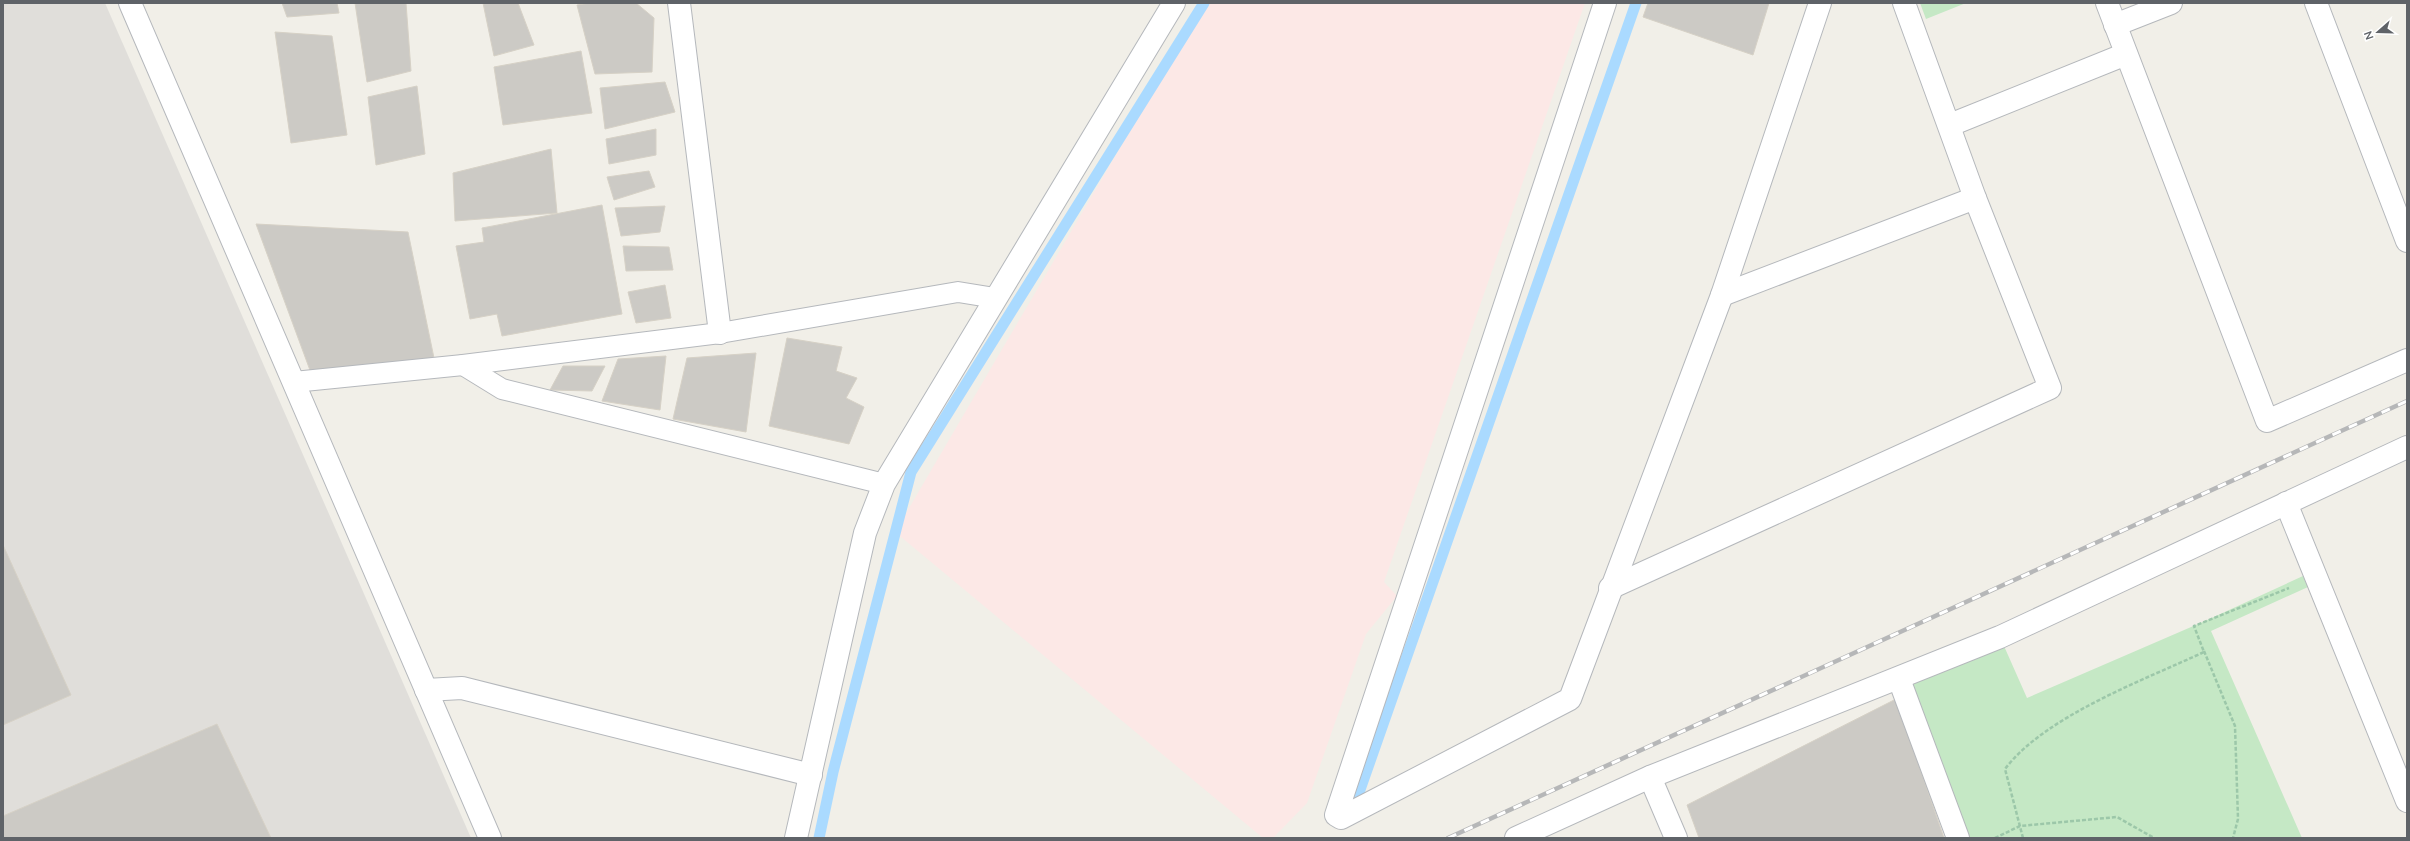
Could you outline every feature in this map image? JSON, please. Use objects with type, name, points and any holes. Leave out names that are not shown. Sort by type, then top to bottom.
[{"type":"street","points":[[130,3],[490,838]]},
{"type":"street","points":[[679,3],[720,333]]},
{"type":"street","points":[[796,838],[865,533],[884,484],[1174,3]]},
{"type":"street","points":[[1605,3],[1336,815],[1341,818],[1570,699],[1610,588],[1722,295],[1820,3]]},
{"type":"street","points":[[1610,588],[2050,388],[1975,198],[1904,3]]},
{"type":"street","points":[[2107,3],[2267,422],[2407,360]]},
{"type":"street","points":[[2115,24],[2171,3]]},
{"type":"street","points":[[2316,3],[2407,241]]},
{"type":"street","points":[[1950,126],[2126,54]]},
{"type":"street","points":[[1722,295],[1975,198]]},
{"type":"street","points":[[1524,836],[1650,777],[2000,638],[2407,447]]},
{"type":"street","points":[[2286,503],[2407,801]]},
{"type":"street","points":[[1900,679],[1958,838]]},
{"type":"street","points":[[426,690],[462,688],[811,775]]},
{"type":"street","points":[[1650,777],[1676,838]]},
{"type":"lane","points":[[294,382],[463,365],[720,333],[958,292],[995,298]]},
{"type":"lane","points":[[463,365],[502,390],[884,484]]},
{"type":"path","points":[[2194,626],[2316,577]]},
{"type":"path","points":[[2023,838],[2005,769],[2013,758],[2038,736],[2078,712],[2204,652],[2194,626]]},
{"type":"path","points":[[2194,626],[2235,726],[2238,819],[2233,838]]},
{"type":"path","points":[[1995,838],[2020,826],[2116,817],[2154,838]]},
{"type":"shaded area","points":[[3,3],[105,3],[471,838],[3,838]]},
{"type":"shaded area","points":[[1205,3],[1585,3],[1384,582],[1397,596],[1366,634],[1307,803],[1273,838],[1263,838],[895,532]]},
{"type":"green space","points":[[1920,3],[1966,3],[1926,19]]},
{"type":"green space","points":[[2303,576],[2308,587],[2211,631],[2302,838],[1957,838],[1899,679],[2000,637],[2027,698],[2205,621]]},
{"type":"building","points":[[282,3],[337,3],[339,13],[287,17]]},
{"type":"building","points":[[355,3],[406,3],[411,71],[367,82]]},
{"type":"building","points":[[483,3],[518,3],[534,45],[494,56]]},
{"type":"building","points":[[590,3],[636,3],[654,18],[652,72],[595,74],[577,5]]},
{"type":"building","points":[[1648,3],[1769,3],[1753,55],[1643,17]]},
{"type":"building","points":[[275,32],[332,36],[347,135],[291,143]]},
{"type":"building","points":[[581,51],[592,113],[503,125],[494,67]]},
{"type":"building","points":[[665,82],[675,112],[605,129],[600,88]]},
{"type":"building","points":[[417,86],[425,154],[376,165],[368,97]]},
{"type":"building","points":[[656,129],[656,155],[609,164],[606,139]]},
{"type":"building","points":[[551,149],[557,213],[455,221],[453,173]]},
{"type":"building","points":[[649,171],[655,187],[614,200],[607,177]]},
{"type":"building","points":[[602,205],[622,314],[502,336],[497,314],[470,319],[456,246],[484,242],[482,228]]},
{"type":"building","points":[[665,206],[660,232],[621,236],[615,208]]},
{"type":"building","points":[[256,224],[408,232],[434,358],[311,373]]},
{"type":"building","points":[[623,246],[669,247],[673,270],[626,271]]},
{"type":"building","points":[[665,285],[671,318],[636,323],[628,292]]},
{"type":"building","points":[[787,338],[842,347],[836,371],[857,378],[846,398],[864,407],[849,444],[769,426]]},
{"type":"building","points":[[756,353],[746,432],[673,419],[687,358]]},
{"type":"building","points":[[666,356],[660,410],[602,401],[618,359]]},
{"type":"building","points":[[563,366],[605,366],[592,391],[550,390]]},
{"type":"building","points":[[3,545],[71,695],[3,725]]},
{"type":"building","points":[[1896,699],[1944,838],[1699,838],[1687,805]]},
{"type":"building","points":[[217,724],[271,838],[3,838],[3,816]]},
{"type":"waterway","points":[[819,838],[833,772],[911,472],[1204,3]]},
{"type":"waterway","points":[[1355,804],[1636,3]]},
{"type":"railway","points":[[1448,838],[2407,401]]}]
